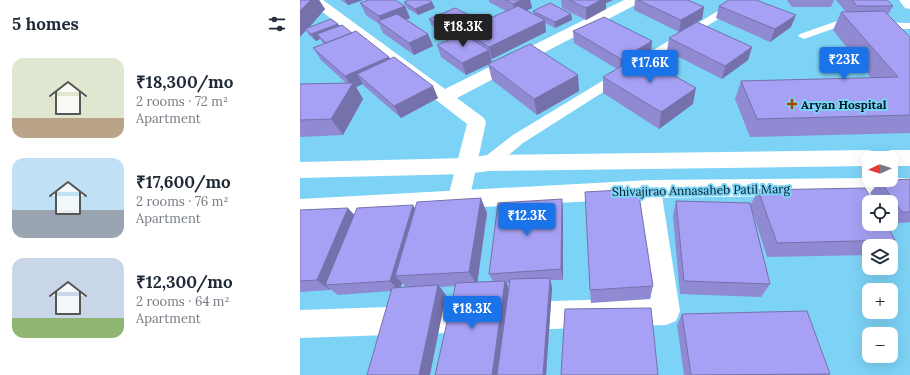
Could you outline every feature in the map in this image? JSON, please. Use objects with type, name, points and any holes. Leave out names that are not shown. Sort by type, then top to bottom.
[{"type":"street","points":[[314,0],[477,122],[458,200]]},
{"type":"street","points":[[444,97],[634,0]]},
{"type":"street","points":[[906,0],[910,5]]},
{"type":"street","points":[[300,170],[467,166],[488,163],[862,158]]},
{"type":"street","points":[[898,158],[910,158]]},
{"type":"street","name":"Shivajirao Annasaheb Patil Marg","points":[[300,208],[650,189],[910,186]]},
{"type":"street","points":[[300,324],[666,311],[650,189]]},
{"type":"lane","points":[[488,163],[518,139],[743,0]]},
{"type":"lane","points":[[804,36],[837,24],[910,26]]},
{"type":"building","points":[[300,0],[311,0],[300,11]]},
{"type":"building","points":[[369,0],[395,0],[405,6],[379,16],[360,3]]},
{"type":"building","points":[[409,0],[429,0],[432,2],[415,9],[404,2]]},
{"type":"building","points":[[505,0],[521,0],[513,4]]},
{"type":"building","points":[[569,0],[601,0],[586,8]]},
{"type":"building","points":[[638,0],[688,0],[704,7],[681,20]]},
{"type":"building","points":[[729,0],[756,0],[796,15],[775,29],[719,6]]},
{"type":"building","points":[[852,0],[887,0],[893,6],[857,6]]},
{"type":"building","points":[[550,3],[571,14],[555,22],[533,11]]},
{"type":"building","points":[[518,6],[545,20],[489,47],[463,30]]},
{"type":"building","points":[[455,8],[469,15],[442,27],[429,19]]},
{"type":"building","points":[[884,11],[910,37],[910,115],[757,119],[741,81],[898,77],[841,12]]},
{"type":"building","points":[[397,14],[428,34],[409,43],[378,21]]},
{"type":"building","points":[[604,17],[652,41],[621,59],[573,31]]},
{"type":"building","points":[[331,19],[338,24],[311,34],[305,29]]},
{"type":"building","points":[[697,22],[752,47],[725,66],[669,38]]},
{"type":"building","points":[[342,25],[352,33],[326,43],[317,34]]},
{"type":"building","points":[[356,31],[389,57],[345,76],[313,48]]},
{"type":"building","points":[[463,34],[489,50],[462,63],[437,45]]},
{"type":"building","points":[[530,44],[578,75],[534,99],[488,64]]},
{"type":"building","points":[[639,56],[696,88],[661,112],[603,77]]},
{"type":"building","points":[[394,57],[433,86],[394,106],[357,74]]},
{"type":"building","points":[[353,83],[331,119],[300,120],[300,84]]},
{"type":"building","points":[[910,179],[910,212],[902,212],[898,206],[898,195],[890,195],[884,187],[898,187],[898,180]]},
{"type":"building","points":[[865,188],[869,195],[862,195],[862,231],[890,231],[894,239],[777,243],[758,190]]},
{"type":"building","points":[[638,189],[653,286],[590,290],[585,192]]},
{"type":"building","points":[[481,198],[469,272],[395,276],[417,202]]},
{"type":"building","points":[[562,199],[561,269],[489,274],[498,203]]},
{"type":"building","points":[[676,201],[750,203],[770,284],[684,281]]},
{"type":"building","points":[[413,205],[390,281],[325,285],[357,208]]},
{"type":"building","points":[[348,208],[317,280],[300,281],[300,210]]},
{"type":"building","points":[[550,278],[543,375],[497,375],[510,279]]},
{"type":"building","points":[[505,281],[492,375],[435,375],[456,283]]},
{"type":"building","points":[[438,285],[419,375],[367,375],[392,288]]},
{"type":"building","points":[[651,308],[658,375],[561,375],[565,309]]},
{"type":"building","points":[[807,311],[830,374],[691,375],[682,314]]},
{"type":"place","name":"Aryan Hospital","points":[[792,104]]}]
